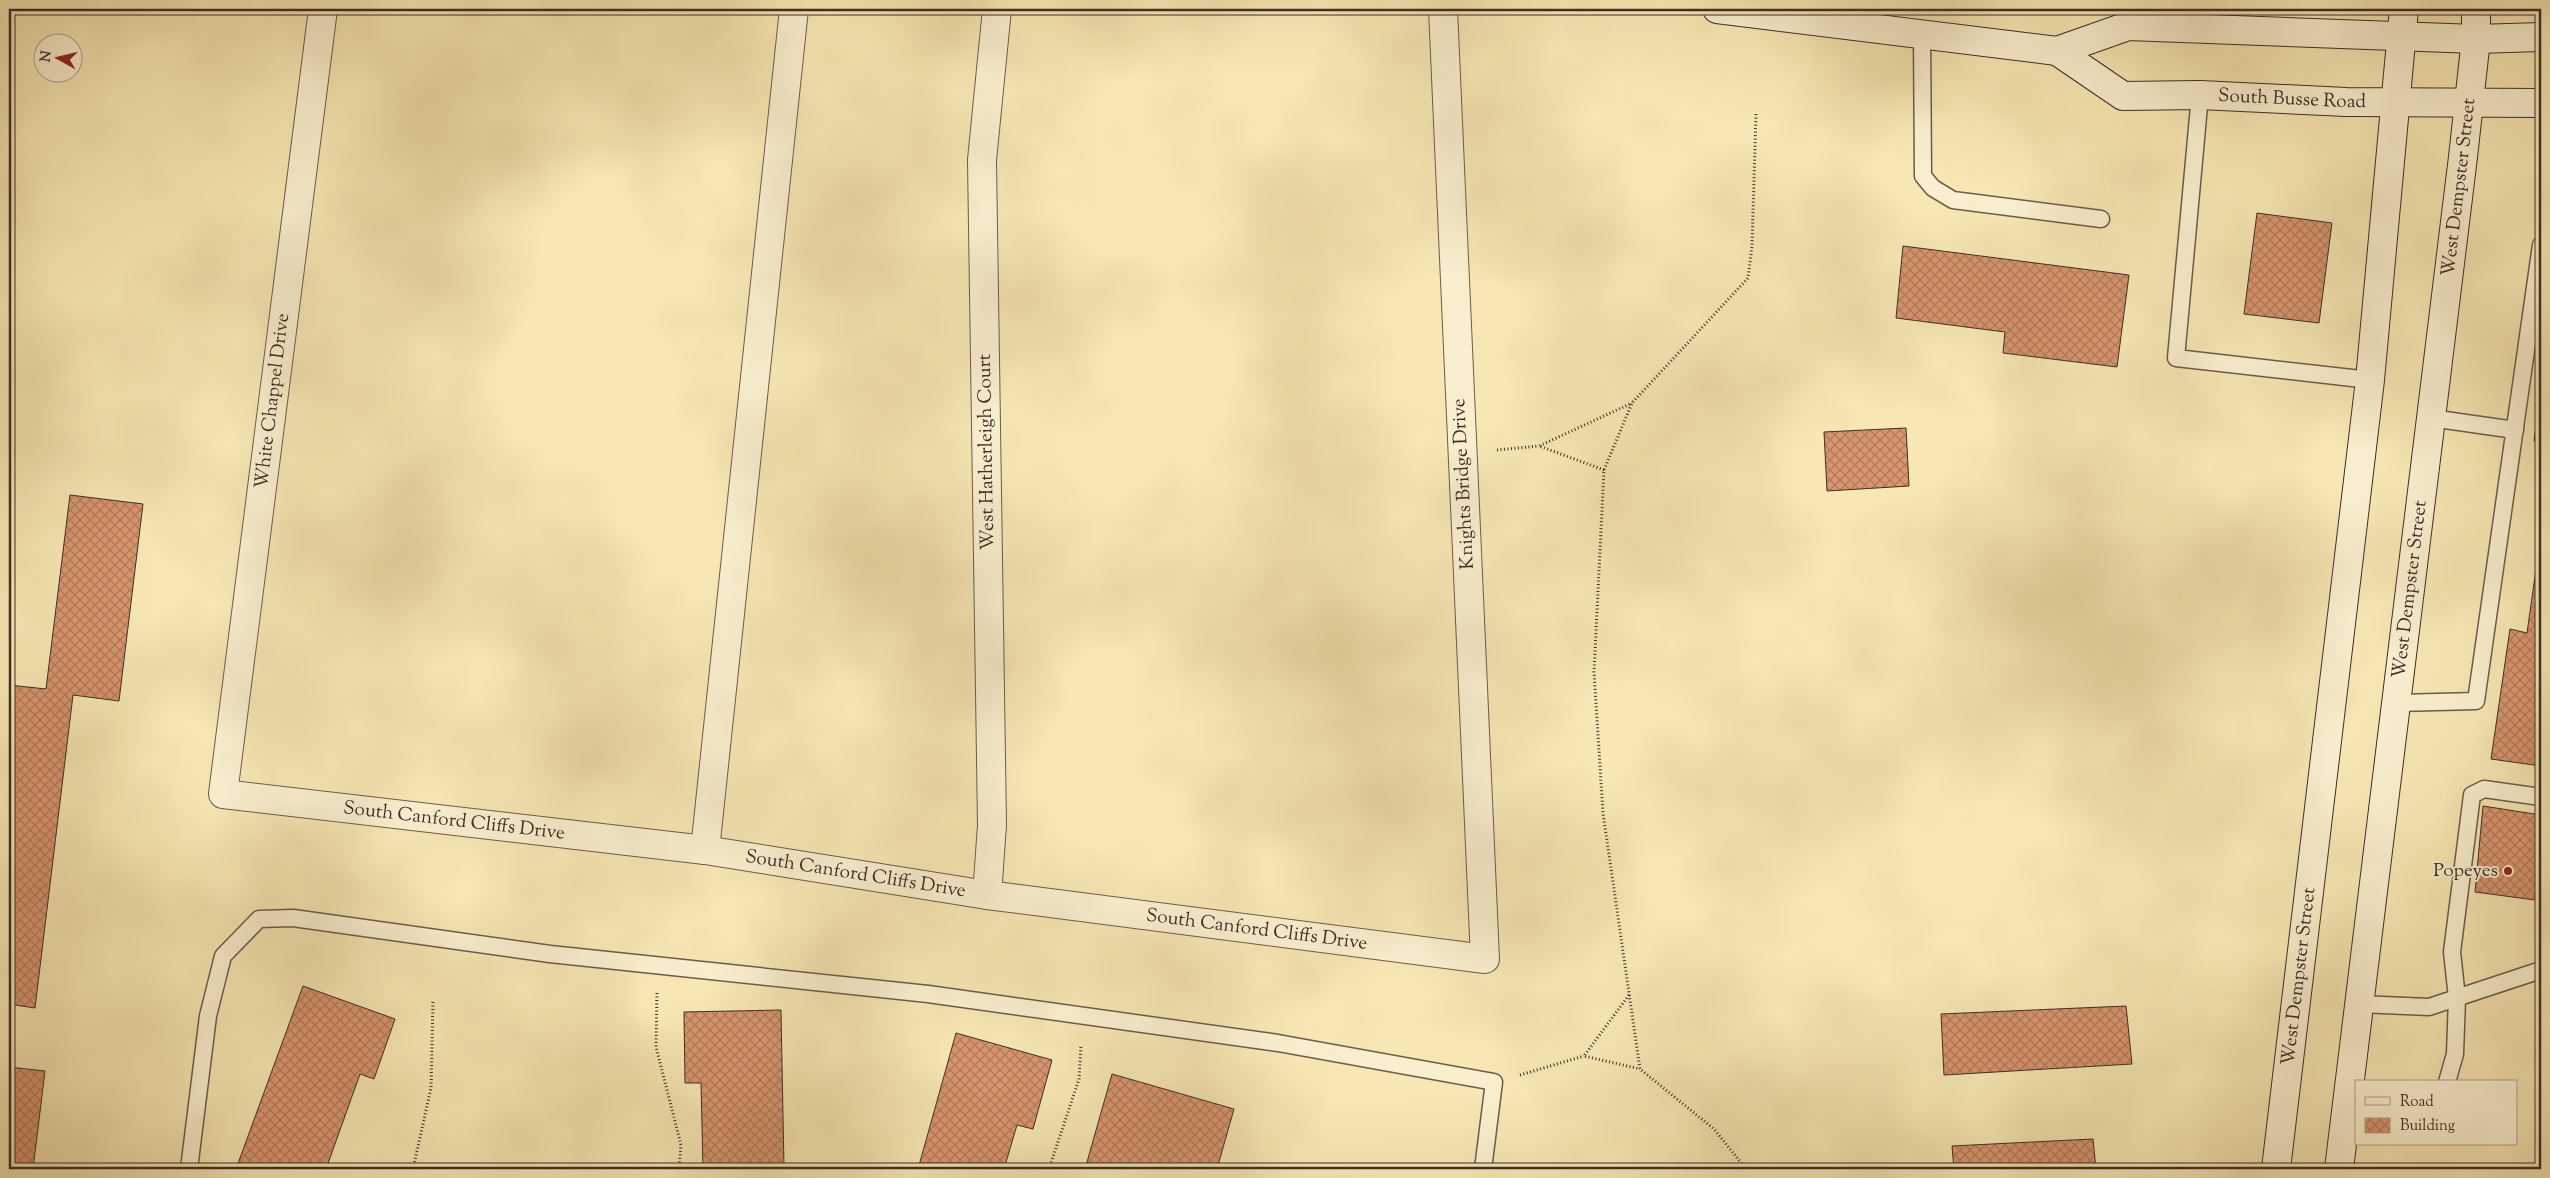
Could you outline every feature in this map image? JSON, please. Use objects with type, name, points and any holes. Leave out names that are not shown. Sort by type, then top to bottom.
[{"type":"street","name":"White Chappel Drive","points":[[223,794],[323,9]]},
{"type":"street","points":[[705,850],[794,9]]},
{"type":"street","name":"West Hatherleigh Court","points":[[987,895],[992,825],[982,160],[997,9]]},
{"type":"street","name":"Knights Bridge Drive","points":[[1443,9],[1485,959]]},
{"type":"street","name":"South Busse Road","points":[[1717,9],[2057,51],[2128,26],[2476,39],[2541,37]]},
{"type":"street","name":"West Dempster Street","points":[[2276,1169],[2370,380],[2400,36],[2404,9]]},
{"type":"street","name":"West Dempster Street","points":[[2339,1169],[2469,104],[2476,39],[2476,9]]},
{"type":"street","name":"South Busse Road","points":[[2057,51],[2123,96],[2200,95],[2394,103],[2541,103]]},
{"type":"street","name":"South Canford Cliffs Drive","points":[[223,794],[705,850],[987,895],[1485,959]]},
{"type":"lane","points":[[1922,34],[1923,176],[1933,188],[1953,200],[2101,218]]},
{"type":"lane","points":[[2200,95],[2176,358],[2370,380]]},
{"type":"lane","points":[[2397,702],[2476,701],[2541,245]]},
{"type":"lane","points":[[2431,418],[2515,430]]},
{"type":"lane","points":[[2448,1080],[2455,1054],[2457,998],[2452,952],[2456,908],[2472,795],[2484,789],[2541,797]]},
{"type":"lane","points":[[189,1169],[208,1016],[223,956],[258,919],[293,918],[550,954],[928,994],[1278,1043],[1494,1082],[1483,1169]]},
{"type":"lane","points":[[2359,1004],[2429,1007],[2541,970]]},
{"type":"path","points":[[1640,1069],[1603,813],[1594,672],[1604,470],[1632,403],[1748,278],[1752,246],[1756,112]]},
{"type":"path","points":[[1462,454],[1539,446],[1632,403]]},
{"type":"path","points":[[1539,446],[1604,470]]},
{"type":"path","points":[[659,966],[656,1046],[681,1145],[679,1169]]},
{"type":"path","points":[[1584,1056],[1629,995]]},
{"type":"path","points":[[414,1169],[431,1088],[433,1000]]},
{"type":"path","points":[[1049,1169],[1079,1079],[1080,1051],[1086,1016]]},
{"type":"path","points":[[1494,1082],[1584,1056],[1640,1069],[1714,1129],[1746,1169]]},
{"type":"building","points":[[2257,213],[2332,223],[2319,323],[2244,314]]},
{"type":"building","points":[[1903,246],[2129,275],[2117,367],[2003,353],[2005,332],[1896,318]]},
{"type":"building","points":[[2541,388],[2541,442],[2534,441]]},
{"type":"building","points":[[1906,428],[1909,486],[1827,491],[1824,432]]},
{"type":"building","points":[[70,495],[143,504],[119,701],[73,695],[35,1008],[9,1004],[9,685],[46,689]]},
{"type":"building","points":[[2541,534],[2541,766],[2491,759],[2510,629],[2527,633]]},
{"type":"building","name":"Popeyes","points":[[2483,806],[2541,815],[2541,850],[2535,900],[2475,892]]},
{"type":"building","points":[[303,986],[395,1019],[374,1079],[360,1074],[326,1169],[236,1169]]},
{"type":"building","points":[[2126,1006],[2132,1064],[1944,1075],[1941,1014]]},
{"type":"building","points":[[781,1010],[784,1169],[703,1169],[701,1083],[685,1083],[684,1012]]},
{"type":"building","points":[[956,1033],[1052,1060],[1033,1129],[1017,1125],[1004,1169],[918,1169]]},
{"type":"building","points":[[9,1067],[45,1071],[33,1169],[9,1169]]},
{"type":"building","points":[[1112,1074],[1234,1109],[1217,1169],[1085,1169]]},
{"type":"building","points":[[2093,1139],[2096,1169],[1954,1169],[1952,1146]]},
{"type":"place","name":"Popeyes","points":[[2508,871]]}]
